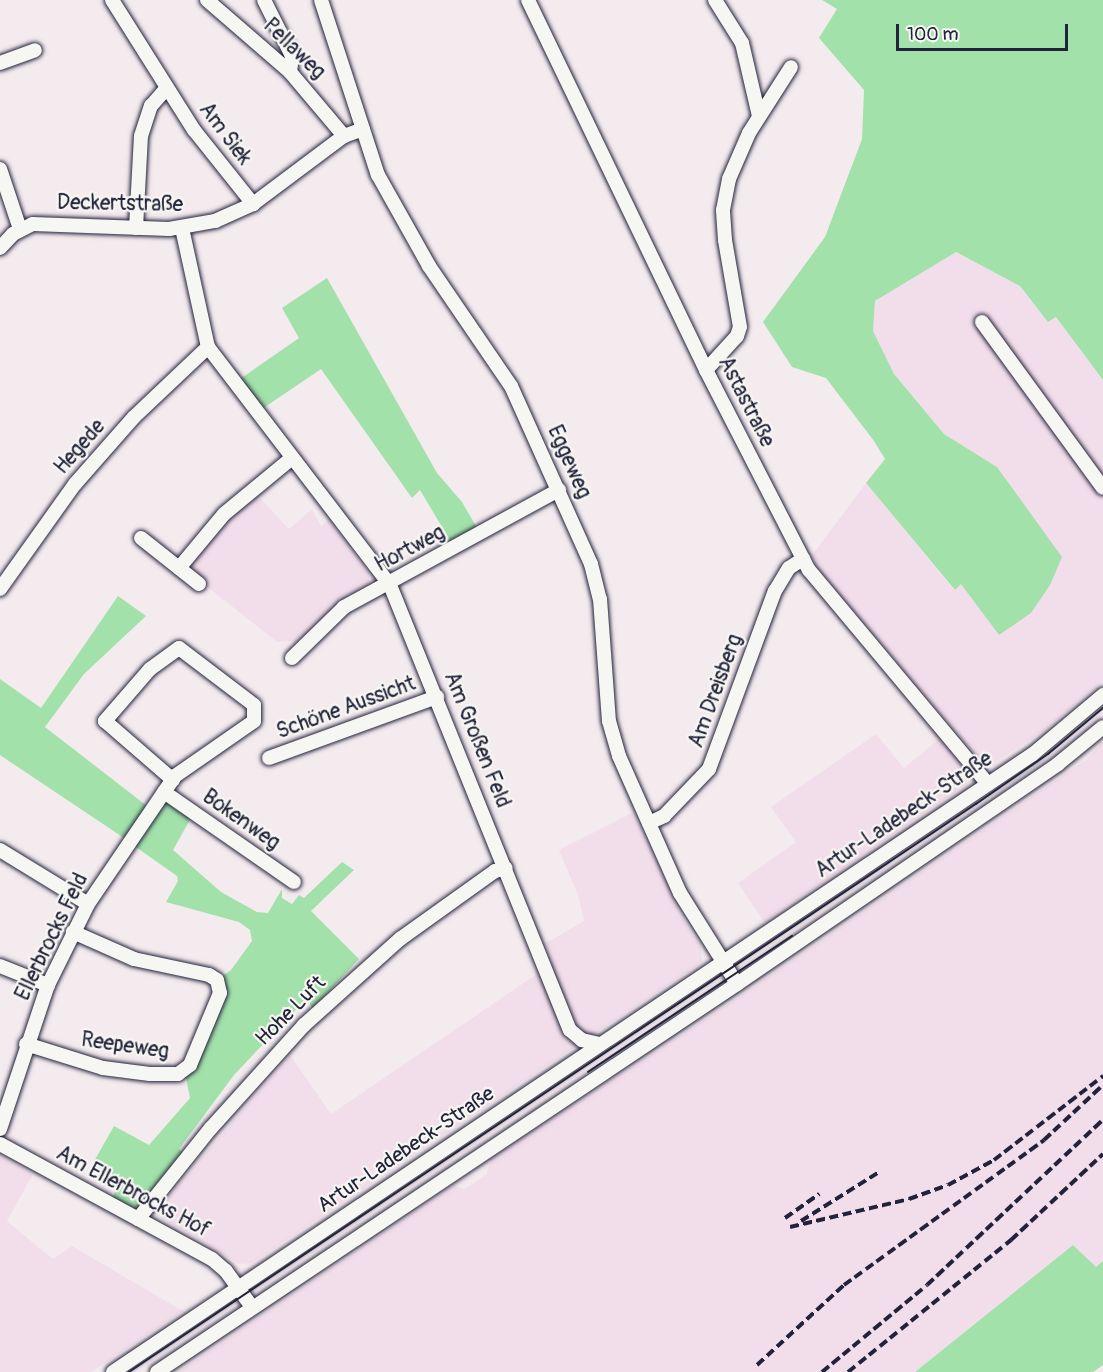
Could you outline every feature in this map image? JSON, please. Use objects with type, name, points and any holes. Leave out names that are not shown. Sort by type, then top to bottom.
[{"type":"street","name":"Am Siek","points":[[112,0],[166,89],[253,204]]},
{"type":"street","name":"Pellaweg","points":[[207,0],[290,72],[344,136]]},
{"type":"street","points":[[264,0],[292,56],[290,72]]},
{"type":"street","name":"Eggeweg","points":[[321,0],[363,129],[393,206],[435,275],[511,386],[596,575],[613,739],[680,893],[722,962]]},
{"type":"street","name":"Astastraße","points":[[528,0],[706,370],[803,559],[988,784]]},
{"type":"street","points":[[715,0],[742,43],[759,116]]},
{"type":"street","points":[[0,63],[35,50]]},
{"type":"street","points":[[706,370],[737,336],[740,327],[723,210],[738,153],[790,67]]},
{"type":"street","points":[[136,228],[141,136],[151,106],[166,89]]},
{"type":"street","name":"Deckertstraße","points":[[20,229],[49,223],[182,228],[216,221],[253,204],[344,136],[363,129]]},
{"type":"street","points":[[0,169],[20,229],[0,248]]},
{"type":"street","name":"Am Großen Feld","points":[[182,228],[208,347],[390,585],[568,1024],[577,1037],[599,1044]]},
{"type":"street","points":[[982,322],[1103,488]]},
{"type":"street","name":"Hegede","points":[[0,589],[75,484],[134,417],[208,347]]},
{"type":"street","points":[[179,568],[224,514],[292,458]]},
{"type":"street","name":"Hortweg","points":[[291,658],[344,607],[390,585],[559,490]]},
{"type":"street","points":[[141,538],[199,584]]},
{"type":"street","name":"Am Dreisberg","points":[[649,823],[664,816],[709,769],[775,591],[789,568],[803,559]]},
{"type":"street","name":"Ellerbrocks Feld","points":[[0,1129],[26,1044],[48,985],[88,904],[173,780],[254,722],[256,711],[254,705],[179,648],[150,669],[105,721],[173,780]]},
{"type":"street","name":"Artur-Ladebeck-Straße","points":[[112,1372],[988,784],[1065,730],[1103,695]]},
{"type":"street","name":"Schöne Aussicht","points":[[269,758],[437,697]]},
{"type":"street","points":[[157,1372],[737,984],[1058,764],[1103,727]]},
{"type":"street","name":"Bokenweg","points":[[164,792],[294,882]]},
{"type":"street","points":[[0,850],[88,904]]},
{"type":"street","name":"Hohe Luft","points":[[138,1219],[256,1076],[311,1018],[400,939],[495,871],[506,868]]},
{"type":"street","name":"Reepeweg","points":[[26,1044],[104,1068],[150,1074],[178,1074],[190,1065],[220,993],[217,980],[209,975],[134,958],[74,932]]},
{"type":"street","points":[[722,962],[737,984]]},
{"type":"street","points":[[0,966],[48,985]]},
{"type":"street","name":"Am Ellerbrocks Hof","points":[[0,1144],[212,1259],[239,1287],[252,1307]]},
{"type":"shaded area","points":[[955,252],[1020,286],[1048,322],[1056,317],[1103,380],[1103,681],[1045,730],[991,765],[981,761],[818,569],[812,555],[866,483],[954,590],[961,583],[999,635],[997,467],[944,434],[894,374],[873,331],[875,301]]},
{"type":"shaded area","points":[[255,493],[289,529],[312,509],[321,526],[329,520],[369,573],[369,582],[362,589],[297,645],[293,641],[277,642],[191,574],[188,564],[224,520]]},
{"type":"shaded area","points":[[876,734],[904,768],[940,738],[965,769],[967,784],[764,922],[738,883],[796,842],[771,807]]},
{"type":"shaded area","points":[[1103,741],[1103,1261],[1096,1267],[1073,1245],[915,1372],[178,1372],[454,1185],[465,1189],[486,1175],[491,1159],[724,1007],[1087,759]]},
{"type":"shaded area","points":[[634,812],[680,913],[701,947],[702,962],[252,1263],[240,1264],[161,1218],[160,1206],[290,1055],[331,1114],[553,963],[546,943],[584,921],[578,895],[559,850]]},
{"type":"shaded area","points":[[0,1155],[33,1174],[7,1221],[53,1259],[72,1246],[183,1311],[91,1372],[0,1372]]},
{"type":"green space","points":[[822,0],[1103,0],[1103,380],[1056,317],[1048,322],[1020,286],[956,252],[875,301],[873,331],[894,374],[944,434],[997,467],[1062,557],[1050,585],[1031,613],[999,635],[961,584],[955,590],[866,483],[885,459],[874,441],[826,378],[792,367],[763,322],[825,237],[862,139],[864,90],[819,38],[837,9]]},
{"type":"green space","points":[[327,278],[437,473],[462,502],[477,528],[451,542],[420,490],[412,498],[321,369],[262,409],[240,379],[299,338],[282,308]]},
{"type":"green space","points":[[118,596],[146,616],[84,674],[45,727],[147,806],[124,838],[0,755],[0,679],[41,708]]},
{"type":"green space","points":[[169,803],[191,818],[173,850],[221,892],[257,912],[268,913],[282,889],[282,898],[292,904],[299,895],[304,898],[342,862],[354,870],[311,911],[359,959],[313,1008],[305,1000],[234,1075],[179,1149],[186,1155],[155,1194],[150,1192],[136,1212],[113,1199],[116,1187],[88,1172],[114,1126],[149,1145],[190,1098],[186,1078],[181,1076],[221,977],[231,970],[252,941],[250,930],[239,922],[166,902],[178,881],[177,876],[133,845],[161,805]]},
{"type":"green space","points":[[1073,1245],[1096,1267],[1103,1261],[1103,1365],[1093,1372],[915,1372]]},
{"type":"tram line","points":[[129,1372],[976,804],[1048,754],[1103,708]]},
{"type":"tram line","points":[[588,1072],[792,936]]},
{"type":"railway","points":[[790,1227],[909,1199],[948,1185],[994,1160],[1103,1076]]},
{"type":"railway","points":[[757,1365],[844,1285],[1044,1140],[1103,1085]]},
{"type":"railway","points":[[822,1372],[927,1285],[1103,1120]]},
{"type":"railway","points":[[848,1372],[1011,1240],[1103,1154]]},
{"type":"railway","points":[[801,1221],[879,1172]]},
{"type":"railway","points":[[785,1218],[819,1194]]}]
